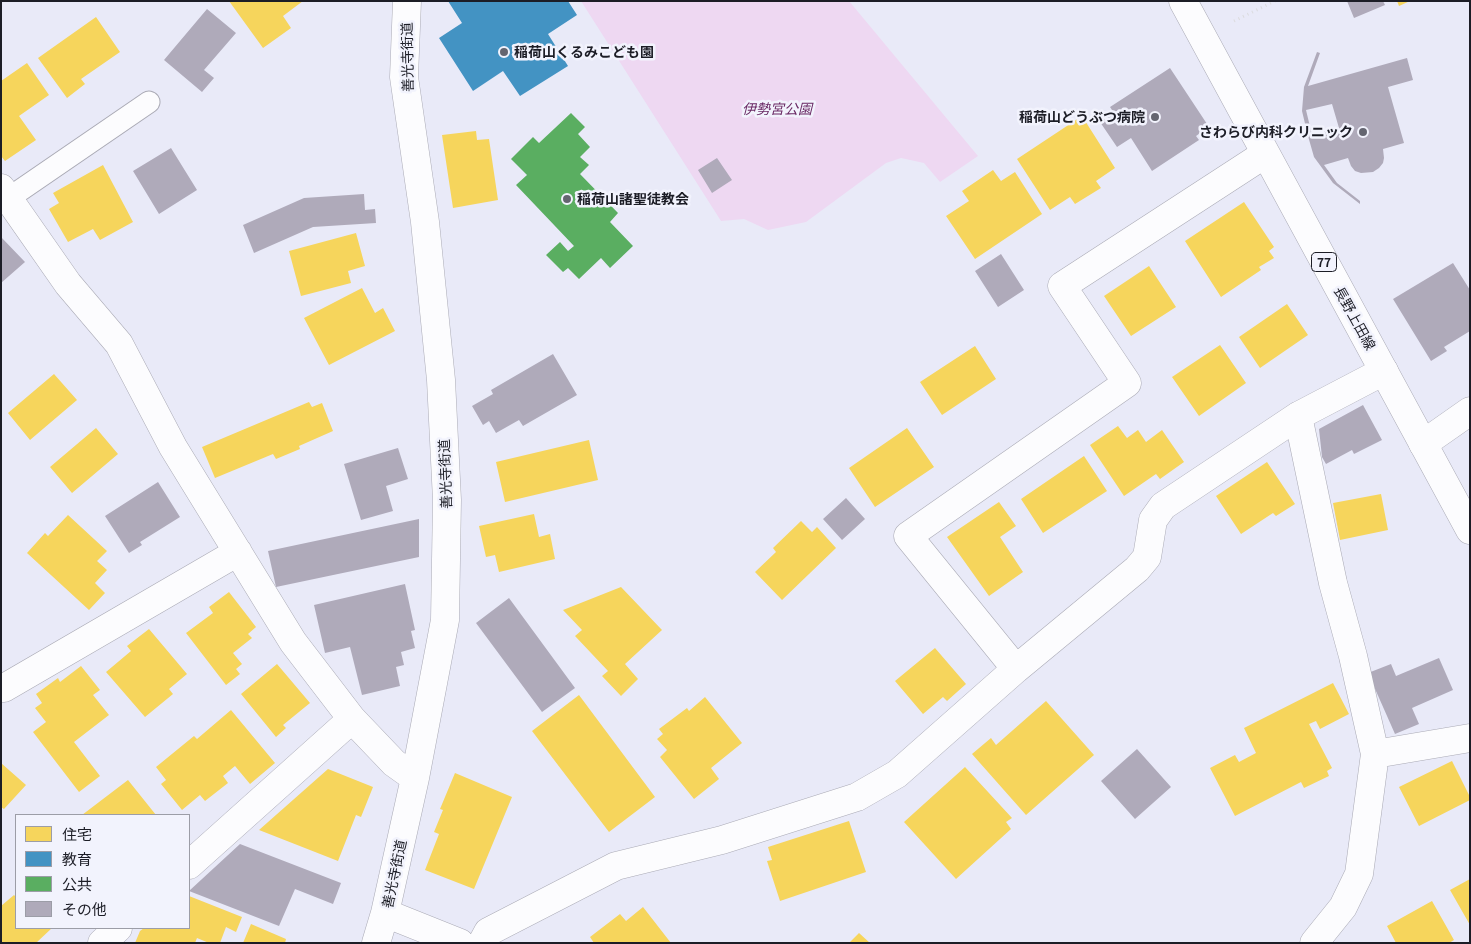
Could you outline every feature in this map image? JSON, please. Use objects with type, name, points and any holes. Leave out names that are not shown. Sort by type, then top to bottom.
[{"type":"street","name":"善光寺街道","points":[[376,943],[385,913],[415,778],[445,620],[447,500],[441,380],[428,250],[404,77],[406,1]]},
{"type":"street","name":"長野上田線","points":[[1183,1],[1470,530]]},
{"type":"street","points":[[1016,669],[908,536],[1127,383],[1062,286],[1265,154]]},
{"type":"street","points":[[5,194],[68,284],[119,344],[173,447],[292,642],[352,719],[394,763],[415,778]]},
{"type":"street","points":[[482,943],[488,932],[616,866],[722,840],[858,797],[897,774],[1016,669],[1137,569],[1147,557],[1153,520],[1162,506],[1298,416],[1384,371]]},
{"type":"street","points":[[1423,444],[1470,411]]},
{"type":"street","points":[[1298,416],[1333,583],[1353,656],[1375,754],[1359,874],[1343,907],[1314,943]]},
{"type":"street","points":[[4,688],[238,552]]},
{"type":"street","points":[[190,864],[352,719]]},
{"type":"street","points":[[1375,754],[1470,738]]},
{"type":"street","points":[[385,913],[460,943]]},
{"type":"street","points":[[102,943],[117,929]]},
{"type":"lane","points":[[5,194],[149,102]]},
{"type":"path","points":[[1202,37],[1275,1]]},
{"type":"green space","name":"伊勢宮公園","points":[[581,1],[849,1],[978,156],[940,182],[924,163],[901,158],[886,163],[806,222],[768,230],[744,219],[721,221]]},
{"type":"building: 住宅","points":[[229,1],[303,1],[283,16],[291,28],[263,48]]},
{"type":"building: 住宅","points":[[1397,1],[1410,1],[1399,6]]},
{"type":"building: 住宅","points":[[96,17],[120,52],[81,79],[85,84],[67,98],[38,58]]},
{"type":"building: 住宅","points":[[27,63],[49,95],[19,116],[36,140],[5,161],[1,156],[1,81]]},
{"type":"building: 住宅","points":[[1082,116],[1115,168],[1096,181],[1101,188],[1075,204],[1070,197],[1050,210],[1017,159]]},
{"type":"building: 住宅","points":[[476,131],[477,140],[489,139],[498,200],[453,208],[442,135]]},
{"type":"building: 住宅","points":[[103,165],[133,222],[100,240],[93,229],[68,242],[49,209],[59,203],[53,193]]},
{"type":"building: 住宅","points":[[993,170],[1001,181],[1015,172],[1042,214],[975,259],[946,216],[969,201],[962,191]]},
{"type":"building: 住宅","points":[[1244,202],[1274,247],[1269,251],[1274,258],[1259,267],[1261,270],[1221,297],[1185,241]]},
{"type":"building: 住宅","points":[[356,233],[365,266],[348,271],[351,283],[301,296],[289,251]]},
{"type":"building: 住宅","points":[[1149,266],[1176,307],[1131,336],[1104,296]]},
{"type":"building: 住宅","points":[[362,288],[375,313],[383,308],[395,331],[329,365],[304,318]]},
{"type":"building: 住宅","points":[[1287,304],[1308,335],[1260,368],[1239,337]]},
{"type":"building: 住宅","points":[[1220,345],[1246,383],[1199,416],[1172,377]]},
{"type":"building: 住宅","points":[[975,346],[996,379],[942,415],[920,382]]},
{"type":"building: 住宅","points":[[54,374],[77,400],[30,440],[8,413]]},
{"type":"building: 住宅","points":[[309,402],[312,407],[322,403],[333,431],[299,446],[300,449],[276,459],[273,454],[215,478],[202,447]]},
{"type":"building: 住宅","points":[[1118,426],[1127,438],[1138,430],[1146,442],[1162,430],[1184,462],[1160,479],[1156,474],[1124,496],[1090,445]]},
{"type":"building: 住宅","points":[[96,428],[118,454],[72,493],[50,467]]},
{"type":"building: 住宅","points":[[907,428],[934,467],[875,507],[849,468]]},
{"type":"building: 住宅","points":[[589,440],[598,480],[505,502],[496,462]]},
{"type":"building: 住宅","points":[[1084,456],[1107,491],[1043,533],[1021,499]]},
{"type":"building: 住宅","points":[[1267,462],[1295,504],[1276,516],[1273,513],[1241,534],[1216,496]]},
{"type":"building: 住宅","points":[[1381,494],[1388,530],[1340,540],[1333,503]]},
{"type":"building: 住宅","points":[[999,502],[1016,526],[1000,537],[1023,572],[989,596],[947,537]]},
{"type":"building: 住宅","points":[[534,514],[539,537],[550,534],[555,559],[499,572],[495,555],[486,557],[479,526]]},
{"type":"building: 住宅","points":[[68,515],[107,551],[97,561],[107,570],[95,583],[105,593],[89,610],[27,553],[45,533],[48,536]]},
{"type":"building: 住宅","points":[[801,521],[812,532],[817,527],[836,548],[782,600],[755,572],[776,552],[773,548]]},
{"type":"building: 住宅","points":[[621,587],[662,630],[625,664],[638,679],[621,696],[602,676],[608,671],[575,636],[582,630],[563,610]]},
{"type":"building: 住宅","points":[[229,592],[256,627],[248,634],[252,638],[233,653],[242,664],[236,669],[240,674],[226,685],[186,633],[213,613],[209,607]]},
{"type":"building: 住宅","points":[[149,629],[187,674],[169,689],[173,694],[145,717],[106,672],[131,651],[127,646]]},
{"type":"building: 住宅","points":[[935,648],[966,684],[947,701],[943,697],[923,714],[895,681]]},
{"type":"building: 住宅","points":[[277,664],[310,703],[283,725],[286,728],[276,737],[241,694]]},
{"type":"building: 住宅","points":[[81,666],[100,690],[93,695],[109,715],[74,742],[100,776],[79,792],[33,732],[46,722],[35,708],[42,703],[36,694],[58,678],[60,682]]},
{"type":"building: 住宅","points":[[1333,683],[1349,714],[1320,729],[1316,721],[1309,724],[1332,768],[1327,771],[1329,776],[1304,788],[1301,782],[1235,816],[1210,768],[1235,755],[1239,762],[1256,753],[1244,728]]},
{"type":"building: 住宅","points":[[579,695],[655,797],[609,832],[532,731]]},
{"type":"building: 住宅","points":[[705,697],[742,743],[711,768],[719,779],[694,799],[660,757],[667,750],[657,739],[663,734],[659,729],[687,708],[689,711]]},
{"type":"building: 住宅","points":[[1046,701],[1094,755],[1026,815],[972,754],[991,738],[996,745]]},
{"type":"building: 住宅","points":[[231,710],[275,763],[250,784],[235,766],[223,776],[228,783],[205,801],[200,795],[182,810],[161,784],[166,780],[156,767],[194,736],[197,739]]},
{"type":"building: 住宅","points":[[1452,761],[1470,800],[1419,826],[1399,787]]},
{"type":"building: 住宅","points":[[1,763],[26,785],[4,809],[1,807]]},
{"type":"building: 住宅","points":[[965,767],[1012,818],[1006,822],[1011,829],[956,879],[904,822]]},
{"type":"building: 住宅","points":[[328,769],[373,787],[361,817],[356,815],[338,861],[259,830]]},
{"type":"building: 住宅","points":[[455,773],[512,797],[474,889],[425,870],[439,834],[434,832],[443,810],[440,809]]},
{"type":"building: 住宅","points":[[128,780],[155,814],[83,814]]},
{"type":"building: 住宅","points":[[849,821],[866,872],[780,901],[767,861],[772,860],[768,847]]},
{"type":"building: 住宅","points":[[1470,879],[1470,925],[1450,890]]},
{"type":"building: 住宅","points":[[14,895],[15,929],[51,929],[36,943],[1,943],[1,906]]},
{"type":"building: 住宅","points":[[190,896],[242,917],[236,932],[226,927],[220,943],[209,943],[197,938],[195,943],[135,943],[143,929],[190,929]]},
{"type":"building: 住宅","points":[[1432,901],[1454,940],[1449,943],[1396,943],[1387,926]]},
{"type":"building: 住宅","points":[[643,907],[671,943],[594,943],[590,937],[620,914],[626,921]]},
{"type":"building: 住宅","points":[[251,924],[286,939],[285,943],[243,943]]},
{"type":"building: 住宅","points":[[859,933],[870,943],[849,943]]},
{"type":"building: 教育","name":"稲荷山くるみこども園","points":[[448,1],[568,1],[577,15],[548,34],[568,66],[520,96],[503,71],[473,91],[439,38],[462,23]]},
{"type":"building: 公共","name":"稲荷山諸聖徒教会","points":[[571,113],[585,127],[578,134],[590,147],[580,157],[589,165],[580,174],[618,213],[610,222],[633,246],[610,268],[601,258],[579,279],[568,268],[563,272],[546,255],[560,242],[568,251],[574,246],[516,185],[527,175],[511,159],[533,137],[539,143]]},
{"type":"building: その他","points":[[1347,1],[1383,1],[1385,5],[1354,18]]},
{"type":"building: その他","points":[[207,9],[236,33],[204,70],[214,78],[202,92],[164,60]]},
{"type":"building: その他","name":"さわらび内科クリニック","points":[[1317,52],[1320,53],[1308,86],[1407,58],[1413,80],[1388,87],[1404,143],[1383,149],[1383,163],[1373,172],[1361,173],[1355,171],[1348,158],[1324,165],[1337,183],[1360,201],[1360,204],[1333,183],[1314,157],[1302,111],[1304,87]],"holes":[[[1332,104],[1339,128],[1312,135],[1306,110]]]},
{"type":"building: その他","name":"稲荷山どうぶつ病院","points":[[1170,68],[1209,127],[1196,136],[1199,140],[1152,171],[1131,138],[1117,147],[1100,122],[1114,113],[1110,107]]},
{"type":"building: その他","points":[[171,148],[197,190],[159,214],[133,171]]},
{"type":"building: その他","points":[[717,158],[732,180],[712,193],[698,170]]},
{"type":"building: その他","points":[[364,194],[365,210],[375,209],[376,223],[313,227],[254,253],[243,225],[304,198]]},
{"type":"building: その他","points":[[1,237],[25,262],[1,283]]},
{"type":"building: その他","points":[[1001,254],[1024,290],[998,307],[975,271]]},
{"type":"building: その他","points":[[1453,263],[1470,290],[1470,331],[1444,347],[1447,351],[1431,361],[1393,299]]},
{"type":"building: その他","points":[[553,354],[577,395],[523,426],[519,420],[496,433],[489,421],[483,425],[472,406],[493,394],[491,390]]},
{"type":"building: その他","points":[[1363,405],[1382,440],[1354,454],[1352,450],[1326,464],[1322,457],[1319,429]]},
{"type":"building: その他","points":[[398,448],[408,479],[386,486],[393,511],[361,520],[344,464]]},
{"type":"building: その他","points":[[158,482],[180,517],[140,542],[142,545],[129,553],[105,516]]},
{"type":"building: その他","points":[[846,498],[865,519],[842,540],[823,519]]},
{"type":"building: その他","points":[[419,519],[419,557],[276,587],[268,551]]},
{"type":"building: その他","points":[[405,584],[415,630],[411,631],[415,648],[401,652],[404,665],[396,667],[400,686],[362,695],[350,647],[325,653],[314,605]]},
{"type":"building: その他","points":[[509,598],[575,688],[542,712],[476,623]]},
{"type":"building: その他","points":[[1439,658],[1453,690],[1412,708],[1419,724],[1395,734],[1368,673],[1391,664],[1396,676]]},
{"type":"building: その他","points":[[1137,749],[1171,787],[1135,819],[1101,781]]},
{"type":"building: その他","points":[[240,844],[341,883],[333,904],[295,889],[279,926],[190,890]]},
{"type":"place","name":"稲荷山くるみこども園","points":[[504,52]]},
{"type":"place","name":"稲荷山どうぶつ病院","points":[[1155,117]]},
{"type":"place","name":"さわらび内科クリニック","points":[[1363,132]]},
{"type":"place","name":"稲荷山諸聖徒教会","points":[[567,199]]}]
